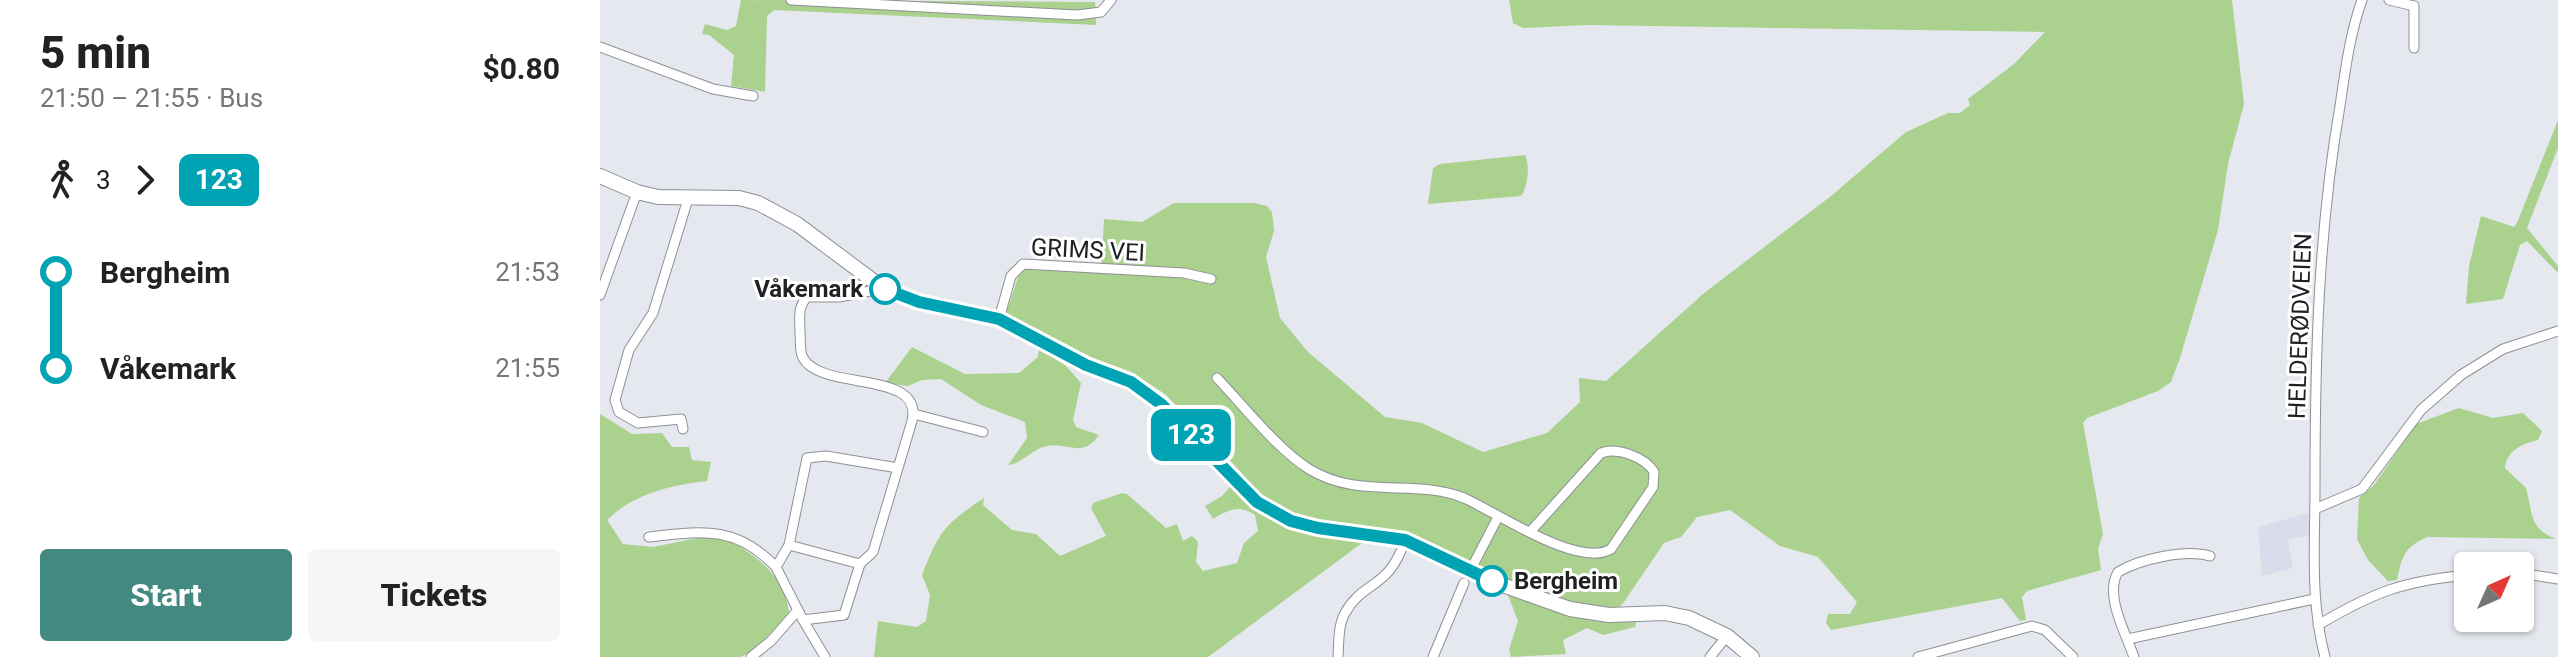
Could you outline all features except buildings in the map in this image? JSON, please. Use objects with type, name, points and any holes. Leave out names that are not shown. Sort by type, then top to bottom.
[{"type":"main road","points":[[600,176],[637,192],[688,199],[739,198],[776,211],[830,247],[878,285],[919,302],[999,319],[1149,394],[1269,510],[1318,528],[1405,540],[1467,577],[1570,609],[1609,615],[1665,613],[1689,618],[1727,636],[1752,657]]},
{"type":"street","points":[[791,0],[1077,15],[1101,12],[1111,0]]},
{"type":"street","name":"HELDERØDVEIEN","points":[[2325,657],[2314,599],[2315,403],[2326,203],[2348,54],[2362,0]]},
{"type":"street","points":[[2389,0],[2414,6],[2414,48]]},
{"type":"street","points":[[600,47],[713,89],[753,96]]},
{"type":"street","points":[[600,295],[637,192]]},
{"type":"street","points":[[683,429],[681,419],[649,425],[628,420],[619,412],[615,400],[629,350],[653,313],[688,199]]},
{"type":"street","name":"GRIMS VEI","points":[[999,319],[1011,276],[1023,264],[1184,273],[1211,279]]},
{"type":"street","points":[[803,620],[844,615],[860,564],[873,552],[914,414],[912,402],[902,392],[812,366],[802,354],[799,311],[804,300],[810,296],[852,295],[875,290],[878,285]]},
{"type":"street","points":[[2315,509],[2362,489],[2421,410],[2461,375],[2503,349],[2558,331]]},
{"type":"street","points":[[1217,378],[1311,470],[1370,489],[1448,493],[1530,532],[1571,548],[1607,552],[1653,487],[1654,472],[1645,461],[1604,451],[1586,465],[1530,532]]},
{"type":"street","points":[[914,414],[983,432]]},
{"type":"street","points":[[776,567],[789,545],[809,457],[898,468]]},
{"type":"street","points":[[1433,657],[1467,577],[1498,517]]},
{"type":"street","points":[[649,537],[721,532],[746,544],[776,567],[825,657]]},
{"type":"street","points":[[1338,657],[1344,615],[1357,599],[1390,573],[1405,540]]},
{"type":"street","points":[[789,545],[860,564]]},
{"type":"street","points":[[2134,657],[2114,596],[2114,580],[2118,572],[2185,555],[2210,556]]},
{"type":"street","points":[[2534,575],[2558,579]]},
{"type":"street","points":[[2318,625],[2362,600],[2401,584],[2454,577]]},
{"type":"street","points":[[2128,639],[2314,599]]},
{"type":"street","points":[[751,657],[771,641],[798,610]]},
{"type":"street","points":[[1918,657],[2032,626],[2045,630],[2073,657]]},
{"type":"street","points":[[1710,657],[1727,636]]},
{"type":"shaded area","points":[[2307,513],[2311,515],[2310,535],[2288,540],[2293,568],[2262,576],[2258,527]]},
{"type":"green space","points":[[741,0],[1095,2],[1096,25],[774,10],[767,16],[765,92],[731,86],[734,55],[709,35],[702,34],[705,24],[727,30],[736,26]]},
{"type":"green space","points":[[1509,0],[2232,0],[2244,104],[2228,164],[2218,230],[2180,358],[2171,382],[2158,391],[2087,418],[2083,423],[2103,534],[2098,549],[2101,570],[2027,591],[2022,597],[2026,620],[2020,621],[2002,598],[1831,630],[1826,623],[1828,614],[1850,614],[1857,602],[1818,557],[1780,546],[1730,510],[1697,517],[1681,537],[1664,543],[1624,602],[1608,618],[1637,620],[1635,627],[1603,635],[1587,628],[1563,640],[1566,654],[1511,657],[1509,650],[1518,621],[1508,595],[1409,548],[1366,540],[1208,657],[874,657],[878,621],[917,627],[926,621],[930,595],[922,575],[934,548],[952,522],[984,498],[983,505],[1012,530],[1036,534],[1060,556],[1106,536],[1091,508],[1093,503],[1122,493],[1166,528],[1177,524],[1183,541],[1192,536],[1198,542],[1196,562],[1203,571],[1237,563],[1244,543],[1258,531],[1255,515],[1244,510],[1229,511],[1213,519],[1205,506],[1222,496],[1242,473],[1165,394],[1131,372],[1093,358],[1006,313],[1024,260],[1101,268],[1104,219],[1142,222],[1174,203],[1254,203],[1267,206],[1272,212],[1274,231],[1266,257],[1280,318],[1308,352],[1385,417],[1422,423],[1483,452],[1547,433],[1580,402],[1579,378],[1606,381],[1703,294],[1831,196],[1906,132],[1948,113],[1960,113],[1970,105],[1968,99],[2014,64],[2045,32],[1587,25],[1523,28],[1513,23]]},
{"type":"green space","points":[[2558,120],[2558,148],[2527,228],[2558,266],[2558,273],[2527,241],[2520,245],[2503,299],[2466,304],[2469,266],[2481,216],[2514,227]]},
{"type":"green space","points":[[1525,155],[1528,176],[1521,196],[1428,204],[1433,168],[1440,164]]},
{"type":"green space","points":[[912,347],[965,374],[1019,373],[1038,357],[1039,348],[1066,366],[1081,383],[1073,420],[1076,427],[1099,435],[1081,448],[1047,446],[1008,465],[1027,438],[1025,422],[981,405],[941,379],[922,380],[908,386],[885,383]]},
{"type":"green space","points":[[2459,408],[2493,418],[2523,413],[2542,431],[2538,440],[2512,452],[2505,468],[2526,488],[2531,512],[2540,530],[2556,539],[2428,537],[2409,548],[2397,580],[2388,581],[2368,560],[2357,539],[2359,498],[2374,485],[2416,424]]},
{"type":"green space","points":[[600,414],[632,434],[662,433],[672,447],[689,447],[692,460],[711,462],[707,481],[653,492],[617,511],[607,520],[623,544],[653,547],[717,534],[764,565],[781,587],[789,614],[752,652],[740,657],[600,657]]},
{"type":"bus line","name":"123","points":[[885,289],[919,302],[999,319],[1086,365],[1131,382],[1161,404],[1257,502],[1291,521],[1318,528],[1405,540],[1492,581]]},
{"type":"place","name":"Våkemark","points":[[885,289]]},
{"type":"place","name":"Bergheim","points":[[1492,581]]}]
